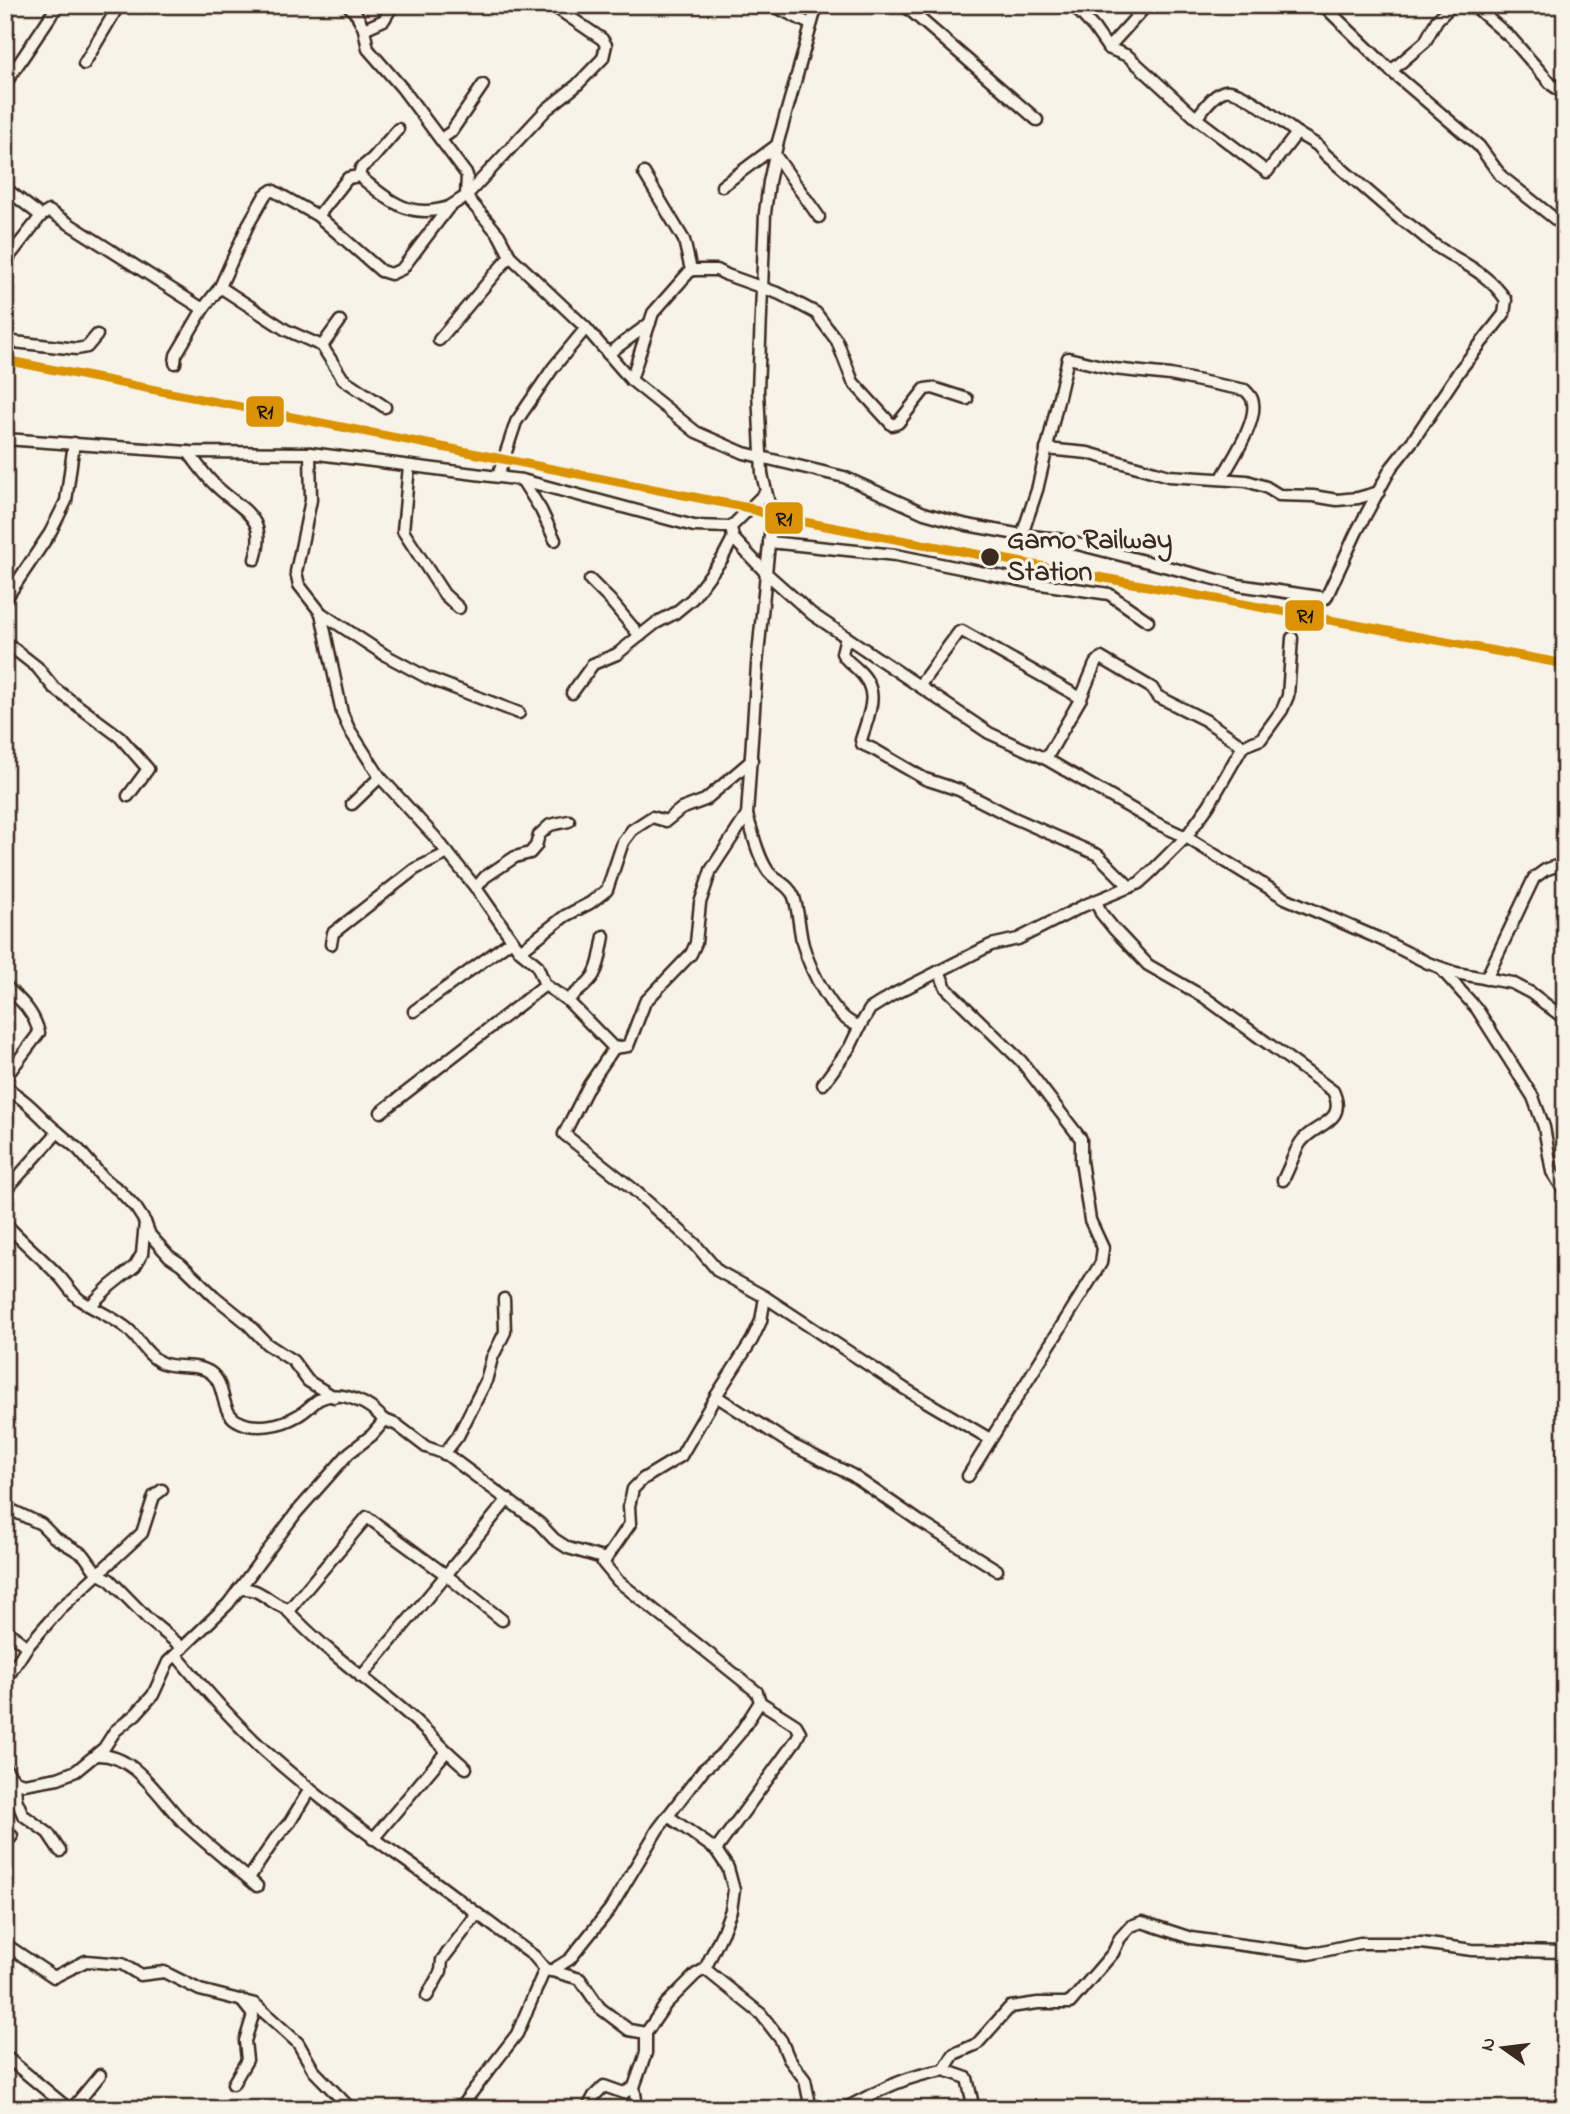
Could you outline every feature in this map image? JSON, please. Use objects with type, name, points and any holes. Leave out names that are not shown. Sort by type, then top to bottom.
[{"type":"street","points":[[5,84],[58,5]]},
{"type":"street","points":[[84,64],[120,5]]},
{"type":"street","points":[[348,5],[365,29],[368,49],[402,88],[467,175],[466,196],[499,235],[510,256],[586,328],[631,380],[696,432],[744,453],[844,477],[924,513],[967,525],[1058,539],[1238,585],[1326,598],[1356,533],[1391,468],[1415,439],[1460,370],[1504,314],[1506,300],[1495,285],[1480,272],[1437,247],[1413,225],[1400,219],[1317,145],[1238,91],[1225,91],[1213,98],[1196,118]]},
{"type":"street","points":[[365,29],[384,20],[393,5]]},
{"type":"street","points":[[318,216],[348,178],[359,176],[385,197],[408,210],[431,213],[449,207],[466,196],[547,109],[576,86],[603,58],[606,45],[603,39],[552,5]]},
{"type":"street","points":[[772,5],[810,24]]},
{"type":"street","points":[[817,5],[776,150],[765,213],[758,351],[760,457],[765,493],[772,516],[757,665],[747,815],[759,853],[769,872],[788,888],[793,897],[812,971],[839,1013],[852,1025],[860,1026]]},
{"type":"street","points":[[904,5],[1037,120]]},
{"type":"street","points":[[1073,5],[1108,48],[1128,55],[1196,118],[1267,172],[1297,133]]},
{"type":"street","points":[[1108,48],[1147,5]]},
{"type":"street","points":[[1324,5],[1391,71],[1479,146],[1501,176],[1565,227]]},
{"type":"street","points":[[1391,71],[1425,42],[1437,20],[1452,5]]},
{"type":"street","points":[[1473,5],[1511,38],[1552,85],[1565,94]]},
{"type":"street","points":[[441,139],[450,132],[483,85]]},
{"type":"street","points":[[359,176],[361,168],[398,129]]},
{"type":"street","points":[[722,186],[776,150]]},
{"type":"street","points":[[776,150],[819,217]]},
{"type":"street","points":[[644,173],[684,240],[691,270]]},
{"type":"street","points":[[5,188],[41,216]]},
{"type":"street","points":[[175,363],[176,355],[203,309],[220,287],[248,225],[265,195],[272,190],[318,216],[382,271],[391,274],[402,269],[449,207]]},
{"type":"street","points":[[5,262],[41,216],[49,211],[203,309]]},
{"type":"street","points":[[439,340],[510,256]]},
{"type":"street","points":[[631,380],[653,313],[691,270],[717,270],[780,294],[816,313],[837,341],[853,382],[892,425],[898,423],[925,389],[933,388],[967,399]]},
{"type":"street","points":[[220,287],[286,330],[322,346],[343,379],[385,407]]},
{"type":"street","points":[[322,346],[340,321]]},
{"type":"street","points":[[608,354],[650,323]]},
{"type":"street","points":[[498,476],[509,436],[516,422],[553,368],[586,328]]},
{"type":"street","points":[[5,341],[77,349],[87,347],[97,335]]},
{"type":"street","points":[[1021,535],[1037,490],[1068,358],[1114,369],[1170,375],[1245,390],[1252,400],[1253,413],[1248,429],[1222,478]]},
{"type":"street","points":[[5,439],[188,452],[310,453],[498,476],[694,527],[732,532],[766,573],[798,603],[989,733],[1046,759],[1186,837],[1284,898],[1439,967],[1512,983],[1531,993],[1565,1019]]},
{"type":"street","points":[[5,600],[50,533],[66,501],[74,443]]},
{"type":"street","points":[[1046,449],[1088,453],[1169,476],[1247,481],[1266,487],[1279,495],[1337,500],[1379,492]]},
{"type":"street","points":[[188,452],[212,483],[252,519],[260,532],[261,542],[256,559]]},
{"type":"street","points":[[310,453],[311,500],[296,572],[299,585],[321,613],[385,655],[428,677],[519,712]]},
{"type":"street","points":[[409,466],[403,531],[444,594],[459,608]]},
{"type":"street","points":[[522,481],[544,516],[555,540]]},
{"type":"street","points":[[572,693],[593,664],[617,654],[692,599],[722,559],[732,532],[765,493]]},
{"type":"street","points":[[769,542],[896,555],[1034,583],[1110,594],[1148,621]]},
{"type":"street","points":[[590,580],[640,636]]},
{"type":"street","points":[[321,613],[342,713],[380,777],[476,888],[520,951],[537,965],[545,985],[567,1000],[614,1048]]},
{"type":"street","points":[[919,686],[962,631],[1080,698]]},
{"type":"street","points":[[846,638],[842,653],[845,660],[871,685],[872,703],[862,744],[925,779],[959,790],[1098,855],[1130,887]]},
{"type":"street","points":[[823,1084],[850,1047],[870,1009],[990,945],[1018,939],[1139,883],[1186,837],[1209,805],[1243,746],[1261,739],[1273,724],[1285,703],[1290,680],[1292,638]]},
{"type":"street","points":[[5,642],[37,667],[54,688],[120,737],[148,769],[128,796]]},
{"type":"street","points":[[1046,759],[1101,658],[1152,688],[1157,696],[1205,720],[1243,746]]},
{"type":"street","points":[[520,951],[565,916],[590,903],[607,890],[623,842],[632,830],[652,817],[666,821],[681,809],[705,800],[752,760]]},
{"type":"street","points":[[352,804],[380,777]]},
{"type":"street","points":[[747,815],[711,870],[700,903],[696,943],[691,954],[645,1002],[628,1046],[614,1048],[589,1085],[564,1134],[633,1189],[695,1244],[718,1271],[765,1297],[905,1389],[990,1439]]},
{"type":"street","points":[[476,888],[485,877],[505,864],[530,853],[537,846],[538,835],[550,825],[569,821]]},
{"type":"street","points":[[331,944],[333,933],[415,869],[448,853]]},
{"type":"street","points":[[1486,979],[1534,878],[1556,866],[1565,871]]},
{"type":"street","points":[[1096,901],[1101,913],[1148,965],[1204,997],[1333,1091],[1337,1100],[1335,1112],[1329,1121],[1299,1144],[1283,1180]]},
{"type":"street","points":[[567,1000],[590,982],[599,966],[604,936]]},
{"type":"street","points":[[414,1012],[512,940]]},
{"type":"street","points":[[1439,967],[1477,1009],[1532,1097],[1544,1126],[1552,1172],[1565,1192]]},
{"type":"street","points":[[939,971],[946,988],[1021,1061],[1081,1139],[1081,1161],[1090,1220],[1103,1248],[1101,1264],[968,1476]]},
{"type":"street","points":[[381,1112],[545,985]]},
{"type":"street","points":[[5,986],[22,1000],[36,1019],[39,1033],[5,1078]]},
{"type":"street","points":[[5,1084],[9,1091],[22,1098],[42,1120],[119,1190],[145,1222],[150,1235],[169,1256],[246,1322],[267,1344],[293,1361],[309,1381],[334,1397]]},
{"type":"street","points":[[5,1191],[58,1132]]},
{"type":"street","points":[[91,1305],[142,1254],[145,1222]]},
{"type":"street","points":[[5,1223],[80,1300],[131,1332],[142,1347],[162,1363],[202,1369],[211,1373],[219,1381],[222,1397],[230,1413],[239,1422],[258,1425],[286,1422],[320,1399],[350,1398],[365,1403],[377,1410],[384,1421],[397,1425],[426,1447],[444,1454],[508,1499],[539,1522],[554,1539],[568,1548],[606,1559]]},
{"type":"street","points":[[716,1850],[800,1732],[796,1725],[760,1702],[757,1692],[618,1581],[603,1563],[630,1524],[629,1506],[633,1489],[643,1479],[681,1456],[752,1340],[761,1321],[765,1297]]},
{"type":"street","points":[[444,1454],[458,1436],[486,1381],[492,1358],[505,1332],[504,1299]]},
{"type":"street","points":[[716,1396],[792,1445],[852,1475],[997,1570]]},
{"type":"street","points":[[5,1768],[15,1781],[24,1784],[58,1778],[76,1771],[96,1755],[115,1731],[136,1714],[153,1695],[168,1662],[228,1604],[296,1513],[349,1453],[384,1421]]},
{"type":"street","points":[[5,1681],[27,1647],[60,1609],[142,1533],[154,1496],[162,1490]]},
{"type":"street","points":[[361,1677],[508,1499]]},
{"type":"street","points":[[5,1507],[41,1524],[83,1555],[97,1573],[110,1580],[180,1651],[206,1691],[253,1739],[310,1790],[534,1956],[548,1970],[580,1979],[600,2008],[629,2029],[646,2033]]},
{"type":"street","points":[[466,1768],[403,1710],[309,1634],[288,1611],[367,1517],[446,1574],[502,1620]]},
{"type":"street","points":[[238,1590],[255,1590],[279,1608],[290,1609]]},
{"type":"street","points":[[5,1629],[27,1647]]},
{"type":"street","points":[[459,2109],[517,2034],[548,1970],[570,1959],[610,1909],[668,1816],[703,1770],[724,1752],[740,1733],[760,1702]]},
{"type":"street","points":[[373,1839],[446,1752]]},
{"type":"street","points":[[96,1755],[108,1755],[120,1760],[146,1780],[178,1818],[257,1886]]},
{"type":"street","points":[[15,1781],[16,1799],[23,1815],[48,1833],[60,1851]]},
{"type":"street","points":[[249,1878],[310,1790]]},
{"type":"street","points":[[634,2109],[634,2087],[646,2053],[646,2033],[666,2004],[696,1974],[705,1969],[731,1910],[734,1890],[728,1868],[716,1850],[668,1816]]},
{"type":"street","points":[[427,1996],[441,1971],[442,1960],[477,1914]]},
{"type":"street","points":[[944,2070],[954,2053],[976,2044],[1010,2007],[1038,2003],[1070,2003],[1113,1953],[1130,1926],[1142,1922],[1191,1938],[1309,1954],[1360,1943],[1422,1943],[1472,1950],[1565,1952]]},
{"type":"street","points":[[5,1944],[54,1977],[86,1961],[122,1964],[140,1975],[164,1972],[200,1990],[256,2004],[298,2043],[314,2071],[351,2109]]},
{"type":"street","points":[[705,1969],[761,2014],[781,2040],[789,2059],[805,2080],[811,2109]]},
{"type":"street","points":[[233,2084],[247,2060],[245,2041],[253,2015],[241,1999]]},
{"type":"street","points":[[5,2056],[71,2109],[100,2075]]},
{"type":"street","points":[[844,2109],[887,2085],[944,2070],[967,2078],[974,2109]]},
{"type":"street","points":[[587,2109],[594,2096],[604,2087],[624,2093],[634,2087]]},
{"type":"transit line","name":"R1","points":[[5,360],[749,508],[772,516],[1565,664]]},
{"type":"place","name":"Gamo Railway Station","points":[[990,557]]}]
